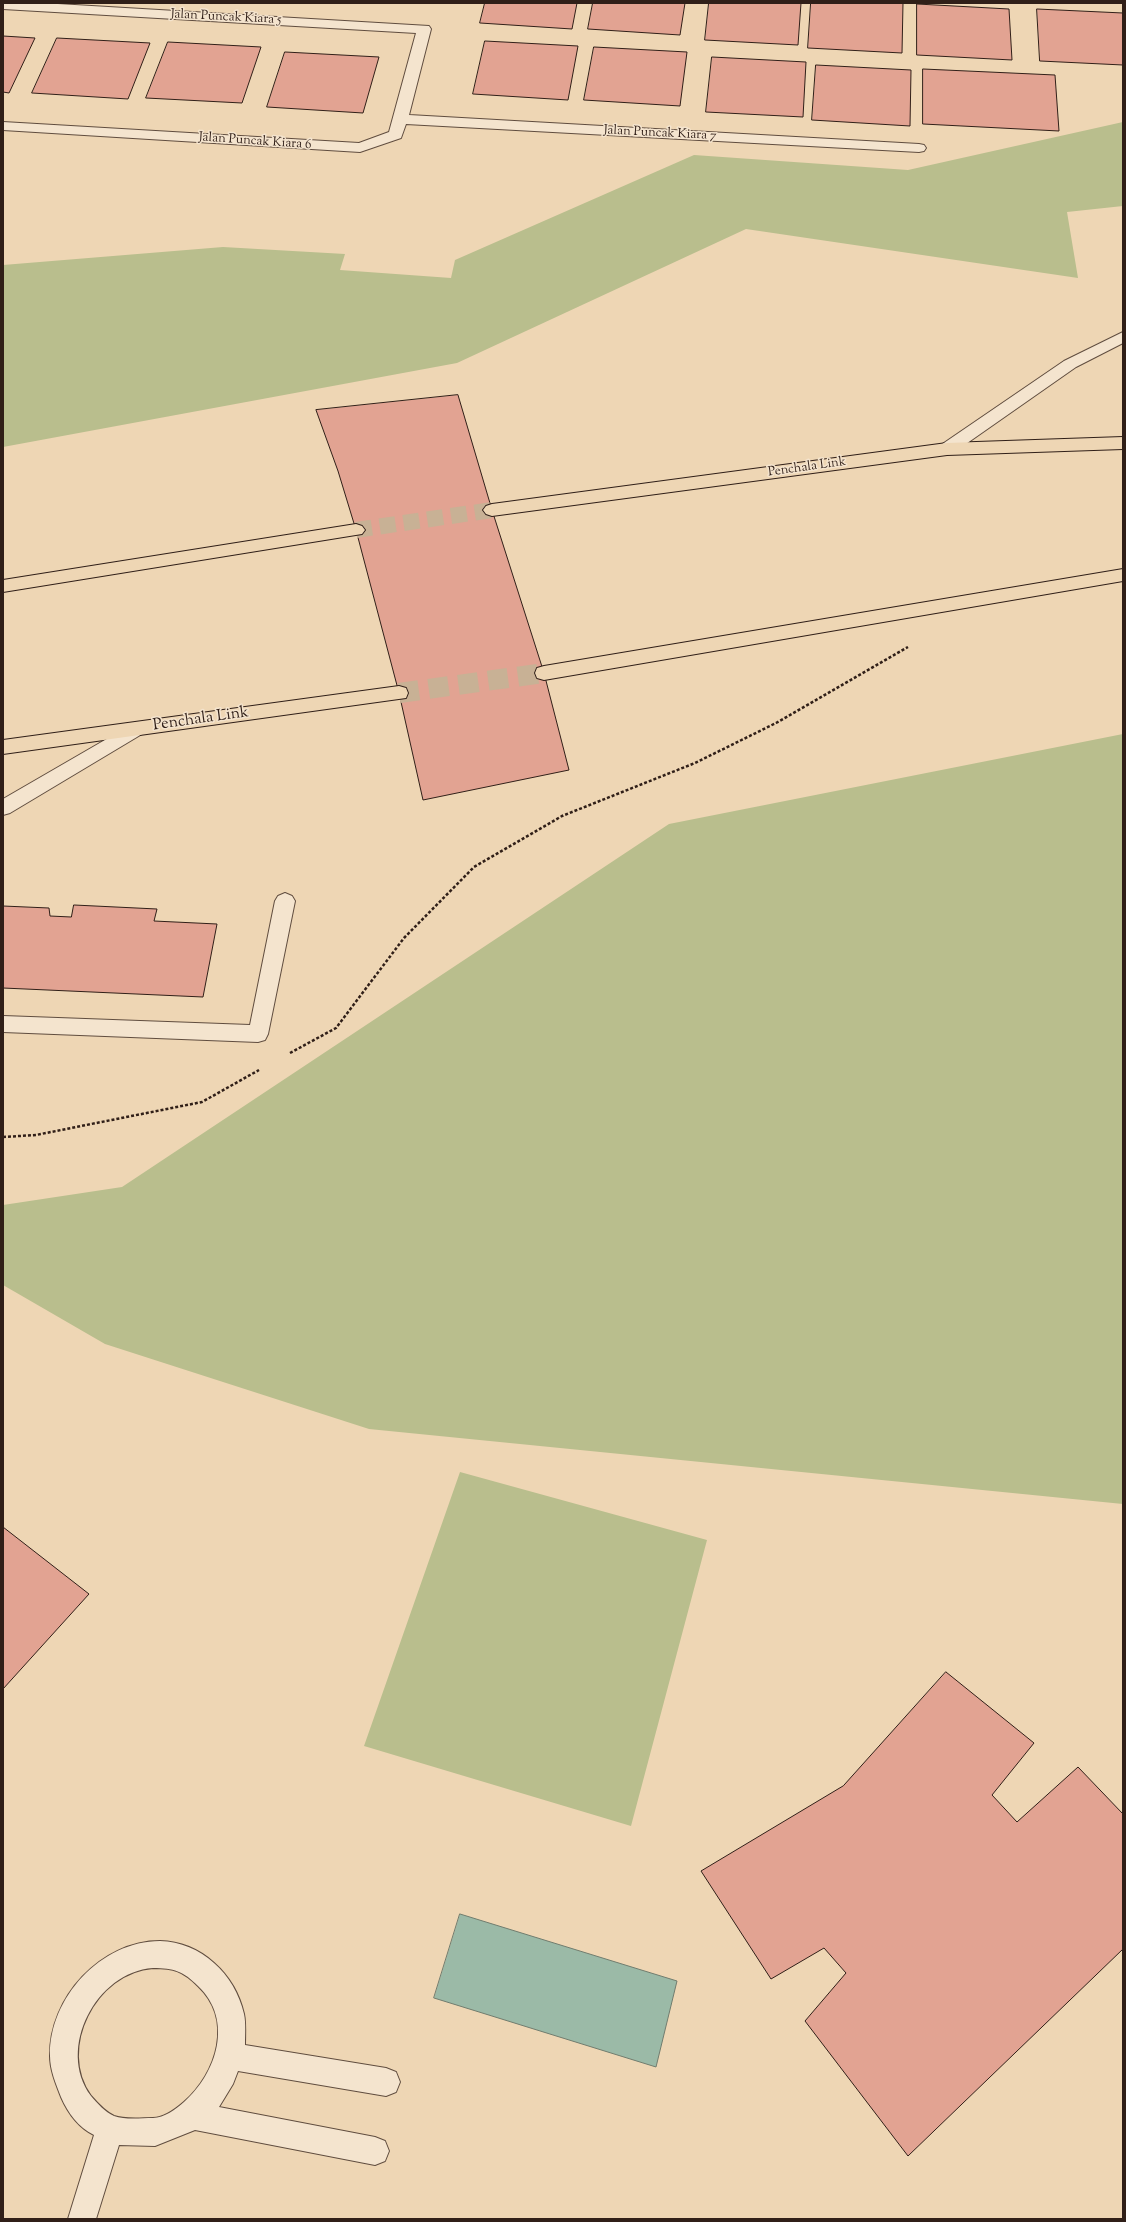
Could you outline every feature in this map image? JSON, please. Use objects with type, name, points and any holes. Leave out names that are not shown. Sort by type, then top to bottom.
[{"type":"highway","name":"Penchala Link","points":[[492,510],[947,449],[1123,443]]},
{"type":"highway","points":[[3,586],[356,530]]},
{"type":"highway","points":[[544,673],[1123,575]]},
{"type":"highway","name":"Penchala Link","points":[[3,746],[399,693]]},
{"type":"street","name":"Jalan Puncak Kiara 5","points":[[3,5],[424,29]]},
{"type":"street","name":"Jalan Puncak Kiara 6","points":[[3,126],[360,148],[396,135],[424,29]]},
{"type":"street","name":"Jalan Puncak Kiara 7","points":[[400,119],[919,148]]},
{"type":"lane","points":[[947,449],[1070,364],[1123,337]]},
{"type":"lane","points":[[3,808],[136,729]]},
{"type":"lane","points":[[3,1024],[258,1034],[285,901]]},
{"type":"lane","points":[[170,1955],[195,1964],[215,1982],[228,2006],[232,2035],[230,2056],[228,2065],[214,2093],[192,2116],[166,2130],[138,2135],[110,2130],[88,2115],[72,2093],[64,2066],[65,2037],[75,2009],[92,1984],[116,1966],[143,1956],[170,1955]]},
{"type":"lane","points":[[230,2056],[386,2082]]},
{"type":"lane","points":[[192,2116],[375,2151]]},
{"type":"lane","points":[[82,2219],[110,2130]]},
{"type":"path","points":[[289,1054],[336,1028],[404,938],[474,867],[562,816],[695,763],[769,726],[911,645]]},
{"type":"path","points":[[3,1137],[36,1135],[202,1102],[262,1068]]},
{"type":"green space","points":[[1123,122],[1123,206],[1067,212],[1078,278],[746,229],[457,363],[3,447],[3,265],[223,247],[345,254],[340,270],[451,278],[455,260],[694,155],[908,170]]},
{"type":"green space","points":[[1123,734],[1123,1504],[369,1429],[105,1344],[3,1285],[3,1205],[122,1187],[669,824]]},
{"type":"green space","points":[[460,1472],[707,1540],[631,1826],[364,1746]]},
{"type":"shaded area","points":[[460,1914],[677,1981],[656,2067],[434,1998]]},
{"type":"building","points":[[485,3],[577,3],[572,29],[480,23]]},
{"type":"building","points":[[593,3],[685,3],[680,35],[588,29]]},
{"type":"building","points":[[709,3],[801,3],[798,45],[705,40]]},
{"type":"building","points":[[811,3],[903,3],[902,53],[808,48]]},
{"type":"building","points":[[917,4],[1009,9],[1012,60],[917,55]]},
{"type":"building","points":[[1037,9],[1123,13],[1123,65],[1040,61]]},
{"type":"building","points":[[3,36],[35,38],[9,93],[3,92]]},
{"type":"building","points":[[57,38],[150,43],[128,99],[32,93]]},
{"type":"building","points":[[485,41],[578,46],[568,100],[473,94]]},
{"type":"building","points":[[168,42],[261,47],[242,103],[146,98]]},
{"type":"building","points":[[594,47],[687,52],[680,106],[584,100]]},
{"type":"building","points":[[285,52],[379,57],[363,113],[267,107]]},
{"type":"building","points":[[712,57],[806,62],[803,117],[706,112]]},
{"type":"building","points":[[816,65],[911,70],[910,126],[812,120]]},
{"type":"building","points":[[923,69],[1055,75],[1059,131],[923,124]]},
{"type":"building","points":[[458,395],[492,510],[544,673],[569,770],[423,800],[399,693],[356,530],[338,471],[316,410]]},
{"type":"building","points":[[74,905],[157,909],[154,921],[217,924],[203,997],[3,988],[3,906],[49,908],[50,916],[71,917]]},
{"type":"building","points":[[3,1527],[89,1594],[3,1689]]},
{"type":"building","points":[[946,1672],[1034,1743],[992,1795],[1017,1822],[1078,1767],[1123,1814],[1123,1949],[908,2156],[805,2021],[846,1973],[824,1948],[771,1979],[701,1871],[843,1786]]},
{"type":"tunnel","points":[[356,530],[492,510]]},
{"type":"tunnel","points":[[399,693],[544,673]]}]
